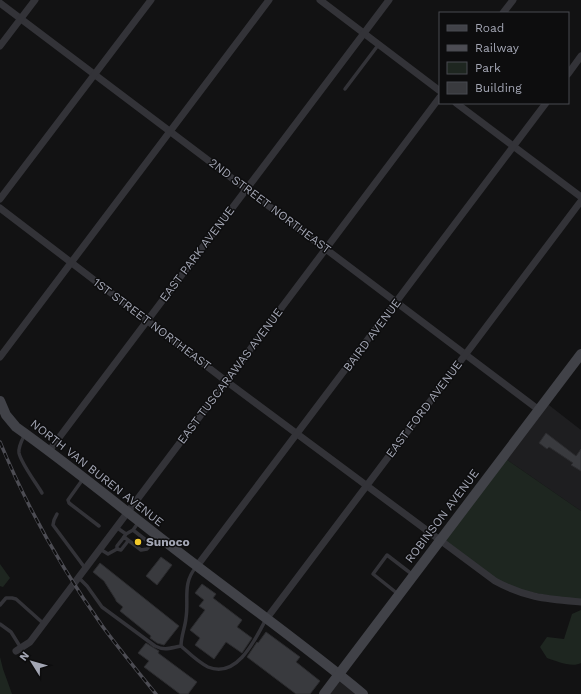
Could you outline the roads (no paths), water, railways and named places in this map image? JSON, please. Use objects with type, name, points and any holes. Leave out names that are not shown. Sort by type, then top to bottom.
[{"type":"main road","name":"ROBINSON AVENUE","points":[[324,694],[581,354]]},
{"type":"main road","name":"NORTH VAN BUREN AVENUE","points":[[0,401],[9,420],[25,434],[267,618],[363,694]]},
{"type":"street","points":[[0,46],[35,0]]},
{"type":"street","points":[[0,199],[151,0]]},
{"type":"street","points":[[0,358],[269,0]]},
{"type":"street","points":[[320,0],[439,90]]},
{"type":"street","name":"EAST PARK AVENUE","points":[[49,451],[389,0]]},
{"type":"street","points":[[504,12],[513,0]]},
{"type":"street","name":"2ND STREET NORTHEAST","points":[[0,3],[94,75],[247,188],[325,249],[539,410]]},
{"type":"street","points":[[569,73],[581,56]]},
{"type":"street","name":"EAST TUSCARAWAS AVENUE","points":[[18,650],[30,642],[44,624],[439,98]]},
{"type":"street","points":[[457,104],[581,197]]},
{"type":"street","name":"BAIRD AVENUE","points":[[197,566],[545,104]]},
{"type":"street","name":"EAST FORD AVENUE","points":[[267,618],[581,201]]},
{"type":"street","name":"1ST STREET NORTHEAST","points":[[0,208],[366,486],[495,581],[505,587],[533,597],[581,602]]},
{"type":"lane","points":[[344,89],[379,44]]},
{"type":"lane","points":[[25,434],[21,441],[19,452],[42,493]]},
{"type":"lane","points":[[84,478],[68,500],[99,526]]},
{"type":"lane","points":[[57,514],[53,525],[85,568]]},
{"type":"lane","points":[[117,549],[117,546],[125,536],[139,522]]},
{"type":"lane","points":[[116,527],[128,541],[141,550],[147,549],[158,536]]},
{"type":"lane","points":[[132,530],[151,544]]},
{"type":"lane","points":[[100,549],[108,554],[117,549],[121,550],[128,541]]},
{"type":"lane","points":[[399,594],[373,574],[387,555],[414,575]]},
{"type":"lane","points":[[197,566],[189,578],[187,586],[186,618],[181,636],[181,646],[202,664],[222,670],[236,663],[248,652],[267,618]]},
{"type":"lane","points":[[78,577],[87,586],[102,607],[154,646],[161,649],[166,649],[181,646]]},
{"type":"lane","points":[[0,605],[6,598],[16,599],[44,624]]},
{"type":"lane","points":[[0,624],[11,632],[18,650]]},
{"type":"railway","points":[[0,442],[10,467],[46,538],[73,583],[122,653],[156,694]]},
{"type":"place","name":"Sunoco","points":[[138,542]]}]
